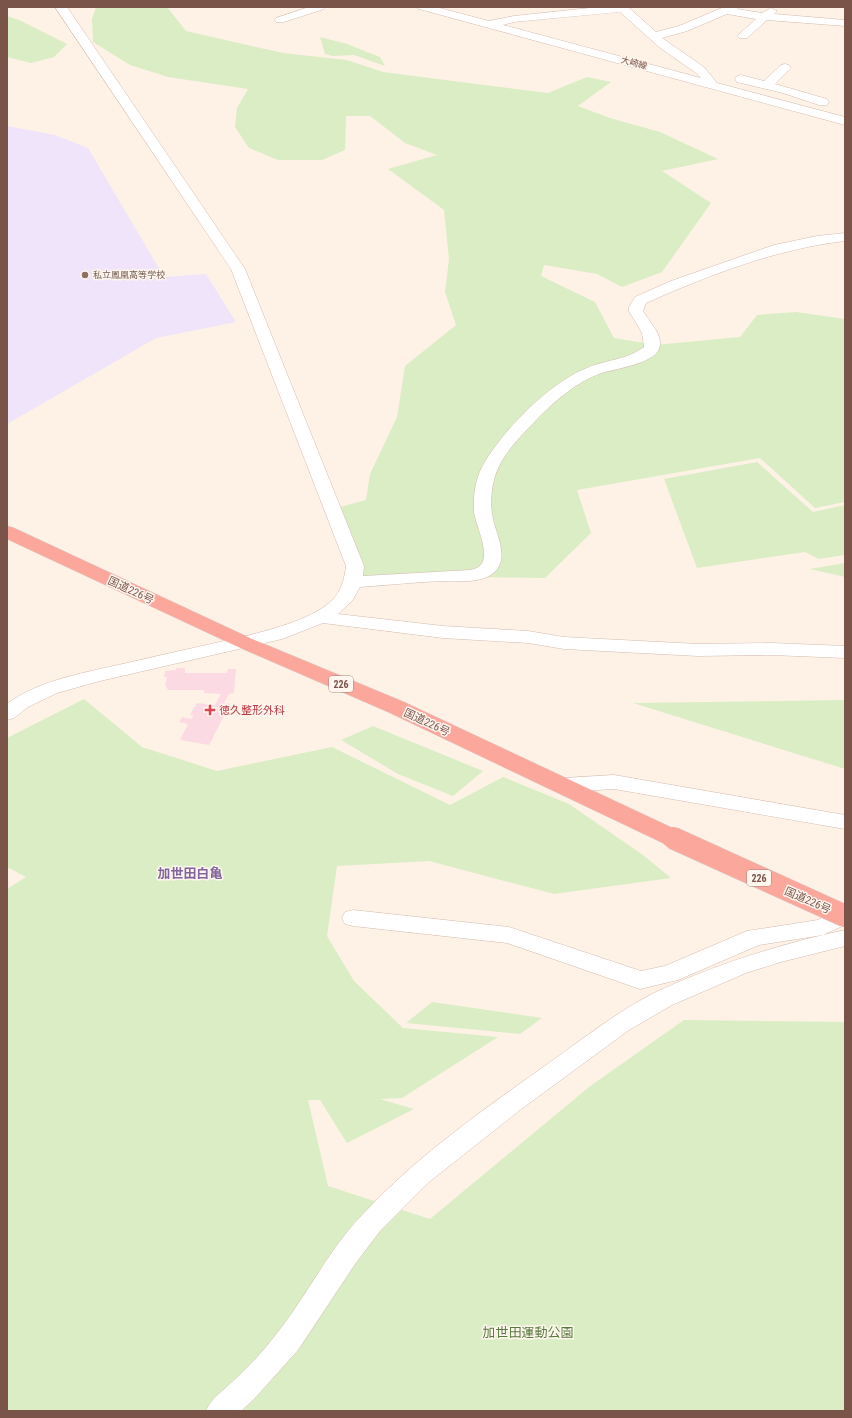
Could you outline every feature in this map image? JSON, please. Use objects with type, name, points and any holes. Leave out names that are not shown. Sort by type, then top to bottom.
[{"type":"highway","name":"国道226号","points":[[7,532],[243,642],[396,707],[587,798],[845,916]]},
{"type":"street","points":[[7,714],[26,700],[39,693],[60,686],[275,635],[321,617],[335,608],[345,597],[353,582],[355,566],[238,269],[61,7]]},
{"type":"street","points":[[280,20],[320,7]]},
{"type":"street","name":"大崎線","points":[[423,7],[464,13],[491,25],[714,85],[844,116]]},
{"type":"street","points":[[491,25],[514,19],[622,7],[654,36],[700,70],[714,85]]},
{"type":"street","points":[[743,36],[766,17],[775,7]]},
{"type":"street","points":[[654,36],[683,29],[730,9],[766,17],[845,24]]},
{"type":"street","points":[[767,85],[785,68]]},
{"type":"street","points":[[700,70],[767,85],[807,96],[829,104],[844,116]]},
{"type":"street","points":[[353,582],[463,575],[482,572],[491,565],[493,554],[491,540],[484,518],[483,489],[487,473],[510,441],[540,408],[566,387],[592,371],[641,356],[651,349],[651,334],[636,311],[636,307],[640,300],[676,284],[779,248],[817,240],[845,238]]},
{"type":"street","points":[[321,617],[443,632],[528,637],[564,643],[698,650],[772,649],[845,652]]},
{"type":"street","points":[[564,786],[614,782],[845,822]]},
{"type":"street","points":[[353,918],[509,935],[640,980],[670,974],[755,937],[823,927],[845,916]]},
{"type":"street","points":[[220,1411],[244,1390],[288,1341],[345,1256],[371,1222],[420,1175],[511,1103],[621,1024],[664,999],[738,967],[780,954],[845,938]]},
{"type":"shaded area","name":"私立鳳凰高等学校","points":[[7,126],[55,135],[88,148],[164,277],[206,274],[236,322],[156,338],[7,424]]},
{"type":"shaded area","name":"徳久整形外科","points":[[176,668],[185,668],[185,673],[227,673],[228,669],[236,669],[234,693],[229,694],[224,703],[230,704],[209,745],[180,740],[188,724],[179,722],[182,717],[192,719],[193,716],[190,715],[197,703],[215,705],[221,694],[204,693],[204,690],[168,690],[165,685],[167,677],[164,677],[165,671],[176,670]]},
{"type":"green space","points":[[96,7],[167,7],[186,31],[283,53],[347,60],[383,72],[548,93],[587,77],[611,82],[578,106],[610,118],[660,132],[718,159],[662,171],[711,203],[662,272],[622,287],[597,274],[544,265],[541,276],[595,302],[614,338],[655,345],[740,337],[757,315],[796,312],[845,319],[845,502],[815,508],[760,458],[577,490],[591,533],[545,578],[363,576],[361,558],[340,507],[366,500],[370,474],[397,417],[405,366],[456,325],[445,292],[449,259],[444,210],[388,169],[437,155],[405,143],[370,116],[346,116],[345,150],[322,160],[278,160],[249,148],[235,127],[237,108],[248,89],[168,77],[130,65],[93,42],[92,19]]},
{"type":"green space","points":[[7,16],[19,20],[67,44],[54,57],[31,63],[7,57]]},
{"type":"green space","points":[[320,37],[347,44],[380,57],[385,66],[354,55],[333,56],[325,54]]},
{"type":"green space","points":[[757,462],[813,512],[845,505],[845,555],[819,559],[805,552],[697,568],[664,479]]},
{"type":"green space","points":[[845,563],[845,577],[810,569]]},
{"type":"green space","name":"加世田運動公園","points":[[84,699],[142,747],[217,771],[332,747],[450,805],[503,777],[569,804],[643,855],[671,878],[554,894],[429,861],[337,866],[327,936],[354,981],[403,1028],[498,1037],[402,1098],[380,1099],[414,1109],[347,1143],[320,1100],[308,1100],[328,1186],[430,1219],[589,1087],[684,1020],[845,1022],[845,1411],[7,1411],[7,889],[26,877],[7,867],[7,738]]},
{"type":"green space","points":[[845,700],[845,769],[633,703]]},
{"type":"green space","points":[[373,726],[483,771],[453,796],[398,774],[341,740]]},
{"type":"green space","points":[[432,1002],[542,1018],[520,1034],[406,1023]]},
{"type":"place","name":"私立鳳凰高等学校","points":[[85,275]]},
{"type":"place","name":"徳久整形外科","points":[[210,710]]},
{"type":"district","name":"加世田白亀","points":[[190,873]]}]
